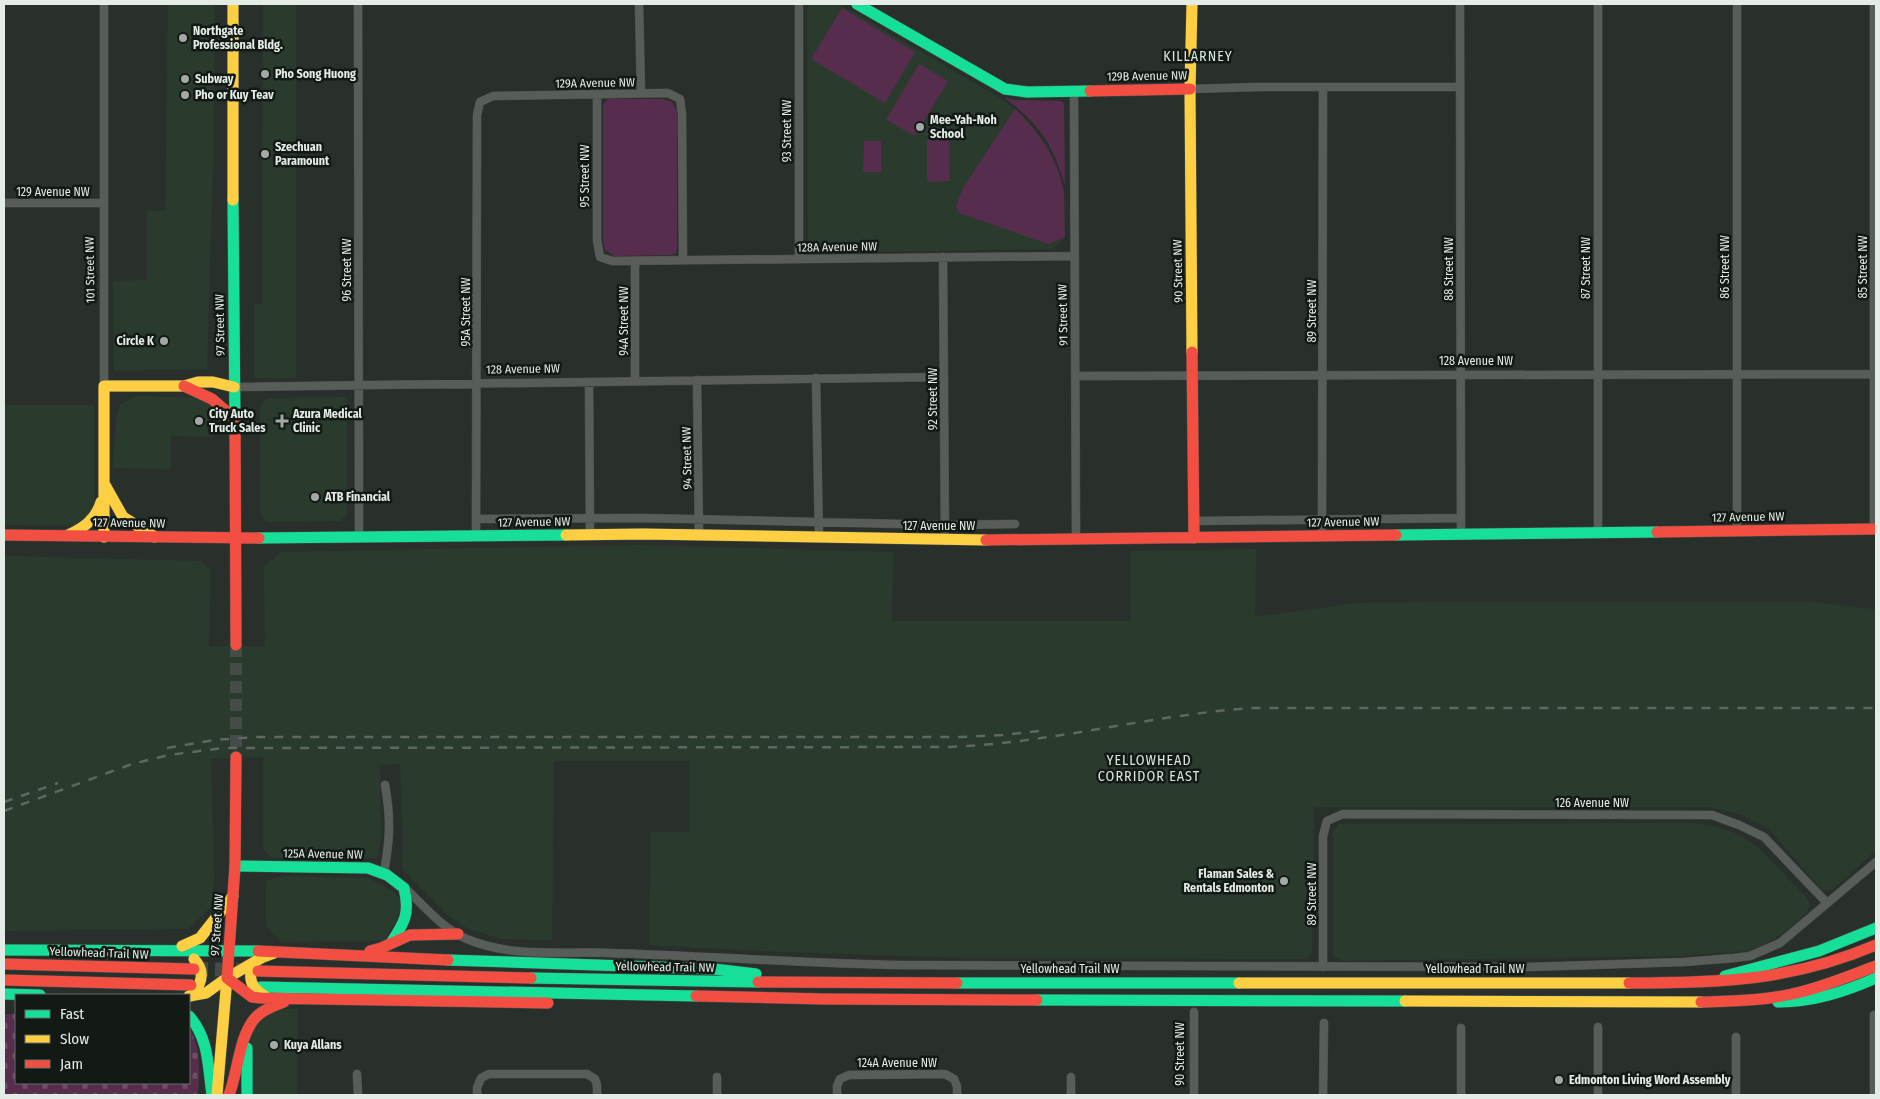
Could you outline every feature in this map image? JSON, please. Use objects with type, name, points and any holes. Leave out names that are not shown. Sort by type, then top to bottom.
[{"type":"main road","name":"129B Avenue NW","points":[[857,4],[1005,89],[1027,92],[1190,88]]},
{"type":"main road","name":"90 Street NW","points":[[1192,4],[1190,88],[1194,538]]},
{"type":"main road","name":"97 Street NW","points":[[233,7],[236,646]]},
{"type":"main road","name":"128 Avenue NW","points":[[104,386],[184,386],[198,382],[234,384]]},
{"type":"main road","name":"101 Street NW","points":[[104,386],[104,537]]},
{"type":"main road","points":[[184,386],[204,393],[214,399],[234,419]]},
{"type":"main road","points":[[64,536],[82,528],[98,514],[104,484]]},
{"type":"main road","points":[[104,484],[123,517],[156,538]]},
{"type":"main road","name":"127 Avenue NW","points":[[4,535],[236,538],[699,535],[945,541],[1875,530]]},
{"type":"main road","name":"97 Street NW","points":[[217,1095],[235,866],[236,757]]},
{"type":"main road","name":"125A Avenue NW","points":[[235,866],[368,868],[384,872],[394,878],[404,888]]},
{"type":"main road","points":[[389,945],[406,916],[409,906],[404,888]]},
{"type":"main road","points":[[162,949],[184,946],[204,936],[233,896]]},
{"type":"main road","points":[[1698,983],[1819,951],[1876,928]]},
{"type":"main road","points":[[354,954],[379,950],[410,935],[429,933],[458,934]]},
{"type":"main road","name":"Yellowhead Trail NW","points":[[257,967],[605,980],[822,983],[1698,983],[1740,981],[1788,974],[1845,957],[1876,945]]},
{"type":"main road","points":[[180,949],[192,957],[201,968],[202,981],[200,987],[190,992]]},
{"type":"main road","points":[[4,950],[180,949],[280,951],[534,964],[589,964],[714,969],[822,983]]},
{"type":"main road","points":[[270,998],[259,994],[251,984],[250,974],[263,957],[280,951]]},
{"type":"main road","name":"Yellowhead Trail NW","points":[[4,964],[194,969]]},
{"type":"main road","points":[[1742,1000],[1792,994],[1876,966]]},
{"type":"main road","points":[[4,980],[206,992],[227,978],[257,967]]},
{"type":"main road","points":[[227,978],[252,997],[270,998],[479,1003],[615,1003],[688,997]]},
{"type":"main road","points":[[261,987],[688,997],[1303,1002],[1682,1002],[1742,1000],[1800,1002],[1851,990],[1876,978]]},
{"type":"main road","points":[[229,1095],[236,1082],[248,1027],[260,1012],[298,998]]},
{"type":"main road","points":[[190,1017],[198,1028],[205,1044],[212,1095]]},
{"type":"main road","points":[[245,1036],[248,1049],[247,1094]]},
{"type":"street","name":"101 Street NW","points":[[104,4],[104,386]]},
{"type":"street","name":"96 Street NW","points":[[358,4],[359,537]]},
{"type":"street","points":[[640,4],[641,94]]},
{"type":"street","name":"93 Street NW","points":[[799,4],[799,259]]},
{"type":"street","name":"88 Street NW","points":[[1460,4],[1461,534]]},
{"type":"street","name":"87 Street NW","points":[[1598,4],[1598,532]]},
{"type":"street","name":"86 Street NW","points":[[1737,4],[1737,531]]},
{"type":"street","name":"85 Street NW","points":[[1874,4],[1875,530]]},
{"type":"street","name":"89 Street NW","points":[[1322,536],[1324,375],[1323,87]]},
{"type":"street","name":"129B Avenue NW","points":[[1190,88],[1460,87]]},
{"type":"street","name":"91 Street NW","points":[[1074,91],[1076,539]]},
{"type":"street","name":"129A Avenue NW","points":[[493,96],[668,93],[680,99],[682,114],[682,260]]},
{"type":"street","name":"95 Street NW","points":[[597,94],[597,240],[600,257]]},
{"type":"street","name":"95A Street NW","points":[[476,536],[477,115],[480,102],[493,96]]},
{"type":"street","name":"129 Avenue NW","points":[[4,203],[103,203]]},
{"type":"street","name":"128A Avenue NW","points":[[600,257],[612,261],[635,261],[1074,256]]},
{"type":"street","name":"92 Street NW","points":[[943,257],[945,541]]},
{"type":"street","name":"94A Street NW","points":[[635,261],[635,381]]},
{"type":"street","name":"128 Avenue NW","points":[[1075,376],[1875,374]]},
{"type":"street","name":"128 Avenue NW","points":[[234,384],[358,385],[944,377]]},
{"type":"street","points":[[816,378],[819,538]]},
{"type":"street","name":"94 Street NW","points":[[697,380],[699,535]]},
{"type":"street","points":[[589,382],[590,535]]},
{"type":"street","name":"127 Avenue NW","points":[[476,520],[590,518],[945,525],[1014,524]]},
{"type":"street","name":"127 Avenue NW","points":[[1194,521],[1461,518]]},
{"type":"street","points":[[384,872],[389,846],[390,820],[385,785]]},
{"type":"street","name":"126 Avenue NW","points":[[1327,821],[1343,814],[1712,815],[1740,825],[1764,837],[1827,903]]},
{"type":"street","name":"89 Street NW","points":[[1323,967],[1322,836],[1327,821]]},
{"type":"street","name":"Yellowhead Trail NW","points":[[404,888],[443,924],[458,934],[492,947],[524,951],[618,953],[829,963],[1553,967],[1684,962],[1750,956],[1780,943],[1876,862]]},
{"type":"street","name":"90 Street NW","points":[[1194,1012],[1194,1095]]},
{"type":"street","points":[[1874,1015],[1874,1095]]},
{"type":"street","points":[[1323,1095],[1324,1023]]},
{"type":"street","points":[[1598,1027],[1598,1095]]},
{"type":"street","points":[[1461,1028],[1461,1095]]},
{"type":"street","points":[[1736,1037],[1736,1095]]},
{"type":"street","points":[[358,1074],[358,1095]]},
{"type":"street","points":[[477,1095],[477,1088],[481,1078],[489,1074],[587,1074],[595,1079],[597,1095]]},
{"type":"street","name":"124A Avenue NW","points":[[837,1095],[837,1086],[840,1079],[849,1075],[945,1074],[954,1079],[957,1086],[957,1095]]},
{"type":"street","points":[[717,1076],[717,1095]]},
{"type":"street","points":[[1071,1077],[1071,1095]]},
{"type":"shaded area","points":[[168,4],[215,4],[213,164],[207,369],[114,371],[113,281],[147,280],[147,211],[165,211]]},
{"type":"shaded area","points":[[263,4],[296,4],[296,378],[254,377],[254,304],[262,304]]},
{"type":"shaded area","name":"Mee-Yah-Noh School","points":[[813,4],[835,4],[854,12],[1005,101],[1028,121],[1046,144],[1054,161],[1064,193],[1065,237],[1053,249],[812,253],[808,247],[807,7]]},
{"type":"shaded area","points":[[135,396],[203,398],[214,406],[215,437],[171,436],[171,469],[113,468],[116,420],[120,405]]},
{"type":"shaded area","points":[[347,397],[347,514],[340,521],[267,522],[260,515],[260,406],[267,398]]},
{"type":"shaded area","points":[[4,405],[94,405],[94,526],[4,525]]},
{"type":"shaded area","points":[[640,545],[893,552],[892,621],[1130,621],[1131,551],[1256,549],[1255,617],[1357,603],[1432,602],[1811,602],[1876,609],[1876,850],[1832,890],[1822,890],[1769,829],[1745,816],[1711,807],[1314,807],[1312,952],[1307,959],[968,958],[649,945],[651,832],[689,832],[690,761],[554,761],[552,940],[501,939],[467,928],[448,915],[402,869],[403,842],[400,764],[380,765],[381,839],[378,858],[315,859],[271,857],[263,849],[263,757],[211,759],[214,876],[212,906],[188,929],[4,931],[4,556],[200,561],[211,570],[209,646],[265,646],[264,566],[282,552]]},
{"type":"shaded area","points":[[1692,823],[1713,826],[1738,834],[1759,848],[1806,897],[1810,905],[1807,912],[1785,932],[1766,944],[1747,951],[1679,956],[1342,961],[1333,955],[1333,832],[1339,824]]},
{"type":"shaded area","points":[[283,876],[369,878],[394,892],[401,902],[398,918],[384,941],[281,942],[266,926],[266,881]]},
{"type":"shaded area","points":[[276,1009],[298,1009],[297,1095],[252,1095],[251,1034],[255,1024]]},
{"type":"green space","points":[[842,8],[915,52],[885,103],[811,59]]},
{"type":"green space","points":[[919,64],[948,81],[915,136],[886,120]]},
{"type":"green space","points":[[1004,97],[1014,100],[1062,101],[1064,104],[1065,185],[1055,156],[1043,135],[1027,117]]},
{"type":"green space","points":[[608,99],[662,99],[672,102],[677,111],[676,253],[671,255],[614,256],[605,250],[603,240],[603,104]]},
{"type":"green space","points":[[1015,109],[1047,147],[1058,169],[1064,193],[1065,237],[1048,244],[959,213],[956,206],[963,188]]},
{"type":"green space","points":[[927,134],[949,134],[950,181],[927,182]]},
{"type":"green space","points":[[864,141],[881,141],[881,172],[863,172]]},
{"type":"green space","points":[[4,1014],[15,1014],[15,1084],[190,1084],[190,1030],[198,1052],[198,1095],[4,1095]]},
{"type":"tunnel","points":[[236,645],[236,757]]},
{"type":"tunnel","points":[[194,969],[240,970]]},
{"type":"railway","points":[[4,811],[132,764],[169,755],[223,748],[945,747],[1022,741],[1175,717],[1252,708],[1876,708]]},
{"type":"railway","points":[[167,748],[214,740],[257,737],[961,737],[1048,730]]},
{"type":"railway","points":[[4,802],[58,783]]},
{"type":"traffic: fast","points":[[857,4],[1005,89],[1027,92],[1090,91]]},
{"type":"traffic: fast","points":[[233,200],[235,421]]},
{"type":"traffic: fast","points":[[1396,535],[1657,532]]},
{"type":"traffic: fast","points":[[259,538],[566,535]]},
{"type":"traffic: fast","points":[[235,866],[368,868],[387,875],[404,888]]},
{"type":"traffic: fast","points":[[391,943],[405,917],[406,897],[404,888]]},
{"type":"traffic: fast","points":[[1725,976],[1819,951],[1876,928]]},
{"type":"traffic: fast","points":[[4,950],[258,951]]},
{"type":"traffic: fast","points":[[448,960],[714,969],[756,974]]},
{"type":"traffic: fast","points":[[531,978],[758,982]]},
{"type":"traffic: fast","points":[[1778,1002],[1816,998],[1852,988],[1876,978]]},
{"type":"traffic: fast","points":[[957,983],[1239,983]]},
{"type":"traffic: fast","points":[[261,987],[696,996]]},
{"type":"traffic: fast","points":[[4,994],[15,994]]},
{"type":"traffic: fast","points":[[1037,1000],[1405,1001]]},
{"type":"traffic: fast","points":[[190,1017],[196,1025],[204,1043],[212,1095]]},
{"type":"traffic: fast","points":[[247,1048],[247,1093]]},
{"type":"traffic: slow","points":[[233,4],[233,200]]},
{"type":"traffic: slow","points":[[1192,4],[1190,89],[1192,352]]},
{"type":"traffic: slow","points":[[104,537],[104,386],[184,386],[198,382],[213,382],[234,387]]},
{"type":"traffic: slow","points":[[105,485],[123,517],[155,537]]},
{"type":"traffic: slow","points":[[68,535],[89,522],[101,502]]},
{"type":"traffic: slow","points":[[566,535],[643,534],[986,540]]},
{"type":"traffic: slow","points":[[182,946],[200,938],[233,896]]},
{"type":"traffic: slow","points":[[190,996],[206,993],[227,978],[263,957],[274,953]]},
{"type":"traffic: slow","points":[[191,996],[198,987],[201,978],[200,969],[194,959]]},
{"type":"traffic: slow","points":[[255,962],[251,972],[251,981],[256,989],[265,996]]},
{"type":"traffic: slow","points":[[217,1095],[227,978]]},
{"type":"traffic: slow","points":[[1239,983],[1629,983]]},
{"type":"traffic: slow","points":[[1405,1001],[1701,1002]]},
{"type":"traffic: jam","points":[[1090,91],[1190,89]]},
{"type":"traffic: jam","points":[[1192,352],[1194,538]]},
{"type":"traffic: jam","points":[[184,386],[212,399],[235,419]]},
{"type":"traffic: jam","points":[[235,421],[236,645]]},
{"type":"traffic: jam","points":[[1657,532],[1876,529]]},
{"type":"traffic: jam","points":[[4,535],[259,538]]},
{"type":"traffic: jam","points":[[986,540],[1396,535]]},
{"type":"traffic: jam","points":[[227,978],[235,866],[236,757]]},
{"type":"traffic: jam","points":[[370,951],[410,935],[458,934]]},
{"type":"traffic: jam","points":[[1629,983],[1694,982],[1754,978],[1814,966],[1876,945]]},
{"type":"traffic: jam","points":[[258,951],[448,960]]},
{"type":"traffic: jam","points":[[4,964],[194,969]]},
{"type":"traffic: jam","points":[[1701,1002],[1758,999],[1792,994],[1824,985],[1876,966]]},
{"type":"traffic: jam","points":[[258,971],[531,978]]},
{"type":"traffic: jam","points":[[227,978],[252,997],[260,998],[548,1003]]},
{"type":"traffic: jam","points":[[4,980],[191,985]]},
{"type":"traffic: jam","points":[[758,982],[957,983]]},
{"type":"traffic: jam","points":[[696,996],[823,999],[1037,1000]]},
{"type":"traffic: jam","points":[[229,1095],[242,1044],[250,1025],[262,1012],[284,1002]]},
{"type":"place","name":"Northgate Professional Bldg.","points":[[183,38]]},
{"type":"place","name":"Pho Song Huong","points":[[265,74]]},
{"type":"place","name":"Subway","points":[[185,79]]},
{"type":"place","name":"Pho or Kuy Teav","points":[[185,95]]},
{"type":"place","name":"Mee-Yah-Noh School","points":[[920,127]]},
{"type":"place","name":"Szechuan Paramount","points":[[265,154]]},
{"type":"place","name":"Circle K","points":[[164,341]]},
{"type":"place","name":"City Auto Truck Sales","points":[[199,421]]},
{"type":"place","name":"Azura Medical Clinic","points":[[282,421]]},
{"type":"place","name":"ATB Financial","points":[[315,497]]},
{"type":"place","name":"Flaman Sales & Rentals Edmonton","points":[[1284,881]]},
{"type":"place","name":"Kuya Allans","points":[[274,1045]]},
{"type":"place","name":"Edmonton Living Word Assembly","points":[[1559,1080]]},
{"type":"district","name":"KILLARNEY","points":[[1198,56]]},
{"type":"district","name":"YELLOWHEAD CORRIDOR EAST","points":[[1149,768]]}]
